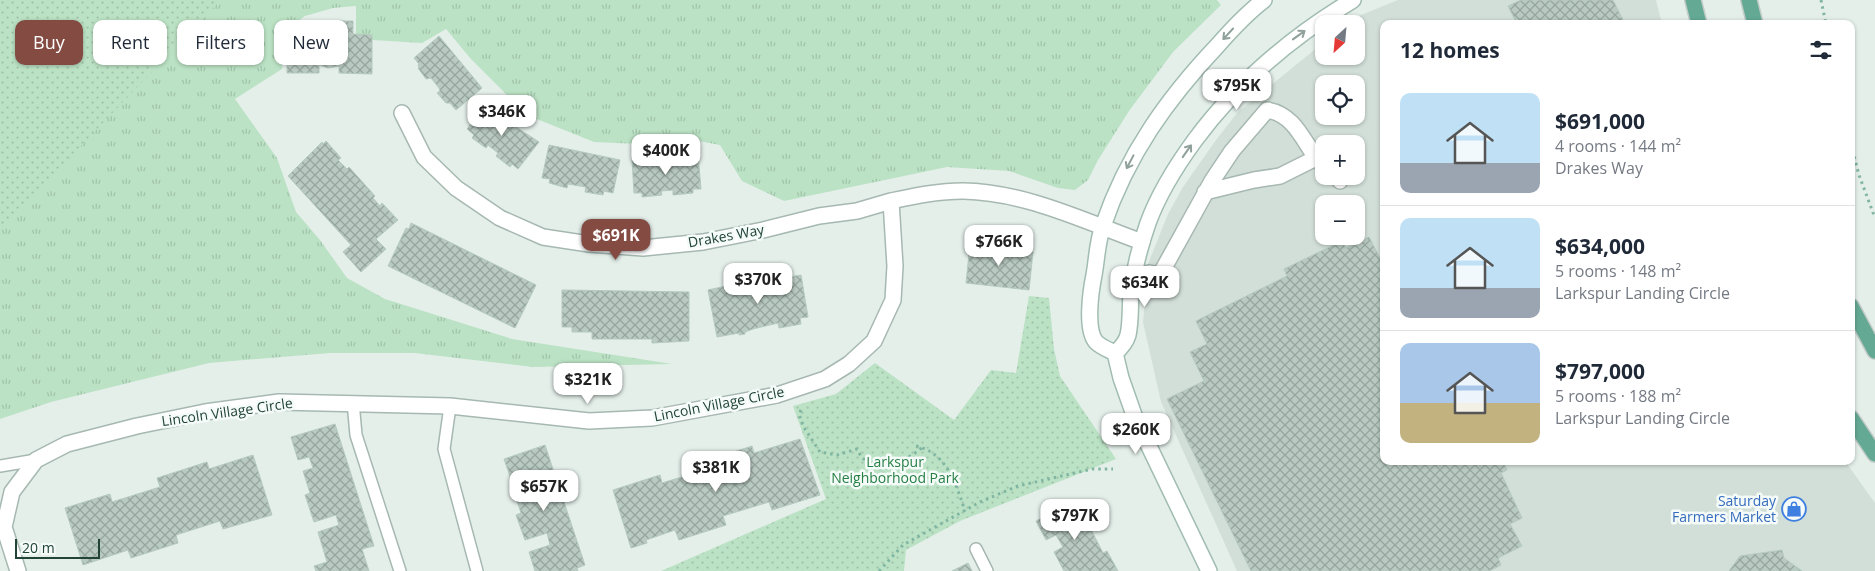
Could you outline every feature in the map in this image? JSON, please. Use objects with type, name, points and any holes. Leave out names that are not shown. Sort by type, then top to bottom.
[{"type":"main road","points":[[1693,0],[1697,20]]},
{"type":"main road","points":[[1749,0],[1754,20]]},
{"type":"main road","points":[[1855,314],[1875,351]]},
{"type":"main road","points":[[1855,424],[1875,454]]},
{"type":"street","points":[[1116,353],[1129,334],[1134,273],[1142,242],[1158,200],[1170,176],[1204,128],[1244,81],[1300,34],[1353,0]]},
{"type":"street","points":[[1209,571],[1134,415],[1121,378],[1116,353],[1096,341],[1091,333],[1091,292],[1102,228],[1127,169],[1158,116],[1199,65],[1259,2]]},
{"type":"street","points":[[1149,274],[1160,275],[1205,192],[1232,151],[1267,110],[1278,112],[1291,121],[1315,155]]},
{"type":"street","name":"Drakes Way","points":[[402,113],[424,157],[456,188],[500,218],[543,237],[589,244],[643,248],[693,243],[763,230],[819,216],[857,211],[891,201]]},
{"type":"street","points":[[1205,192],[1254,180],[1280,176],[1315,164]]},
{"type":"street","points":[[891,201],[941,192],[984,192],[1032,203],[1142,242]]},
{"type":"street","name":"Lincoln Village Circle","points":[[18,571],[4,527],[12,492],[36,460],[67,444],[137,426],[205,412],[278,402],[353,402],[450,406],[589,421],[652,418],[715,408],[777,395],[825,378],[849,364],[874,341],[893,300],[895,266],[891,201]]},
{"type":"lane","points":[[353,402],[356,435],[400,571]]},
{"type":"lane","points":[[450,406],[444,449],[478,571]]},
{"type":"lane","points":[[0,466],[36,460]]},
{"type":"lane","points":[[976,549],[987,571]]},
{"type":"path","points":[[1822,0],[1825,20]]},
{"type":"path","points":[[1855,160],[1875,218]]},
{"type":"path","points":[[799,387],[804,406],[799,414],[803,426],[820,452],[837,456],[857,449],[862,458],[879,469],[892,467],[920,451],[922,447]]},
{"type":"path","points":[[916,446],[931,450],[955,480],[965,510]]},
{"type":"path","points":[[879,571],[903,545],[980,502],[1018,486],[1092,469],[1113,469]]},
{"type":"shaded area","points":[[1398,0],[1656,0],[1661,20],[1380,20],[1380,465],[1848,465],[1875,503],[1875,571],[1237,571],[1161,402],[1143,322],[1148,264],[1168,214],[1183,187],[1237,113],[1315,49],[1315,65],[1365,65],[1365,15],[1361,15]]},
{"type":"green space","points":[[0,0],[1217,0],[1221,5],[1173,52],[1129,111],[1098,160],[1088,180],[1075,190],[1058,188],[1009,171],[947,167],[784,201],[742,181],[720,145],[699,141],[684,146],[594,142],[527,115],[471,59],[446,29],[422,43],[356,39],[356,6],[333,8],[305,16],[299,20],[274,20],[274,65],[282,65],[282,69],[235,99],[277,158],[296,212],[320,240],[347,278],[385,299],[512,339],[672,364],[533,367],[415,353],[330,353],[209,363],[51,402],[0,419]]},
{"type":"green space","points":[[0,0],[221,0],[202,20],[177,20],[177,46],[167,56],[167,20],[93,20],[93,65],[159,65],[0,230]]},
{"type":"green space","name":"Larkspur Neighborhood Park","points":[[1029,296],[1049,298],[1054,349],[1060,376],[1116,459],[960,521],[906,550],[904,571],[661,571],[826,499],[793,406],[836,394],[875,363],[954,420],[991,370],[1016,373]]},
{"type":"building","points":[[1521,0],[1613,0],[1623,20],[1515,20],[1508,6]]},
{"type":"building","points":[[348,21],[353,21],[353,34],[372,35],[372,74],[339,73],[339,66],[328,68],[319,65],[348,65]]},
{"type":"building","points":[[439,36],[482,88],[456,110],[437,93],[440,91],[439,88],[431,78],[426,79],[414,58]]},
{"type":"building","points":[[287,65],[319,65],[319,73],[287,73]]},
{"type":"building","points":[[486,103],[503,115],[501,117],[539,142],[518,169],[512,164],[510,167],[496,156],[498,153],[488,145],[486,148],[472,138],[474,135],[467,129]]},
{"type":"building","points":[[326,141],[341,158],[338,160],[347,169],[349,167],[375,196],[373,198],[380,206],[382,203],[398,220],[376,239],[386,249],[361,272],[343,252],[351,245],[288,176],[322,142],[323,144]]},
{"type":"building","points":[[549,145],[620,160],[613,193],[604,191],[603,195],[585,192],[586,187],[568,184],[567,188],[549,183],[550,179],[542,178]]},
{"type":"building","points":[[698,155],[701,189],[693,189],[693,193],[673,195],[673,190],[661,191],[662,195],[642,197],[642,193],[634,193],[632,160],[676,159],[676,157]]},
{"type":"building","points":[[411,223],[536,285],[515,328],[388,266],[406,228],[409,229]]},
{"type":"building","points":[[1369,237],[1380,258],[1380,465],[1505,465],[1507,470],[1501,473],[1522,518],[1510,524],[1522,546],[1498,558],[1501,565],[1489,571],[1251,571],[1167,399],[1204,381],[1190,352],[1207,344],[1196,321],[1287,276],[1284,269],[1334,245],[1344,245],[1346,248],[1352,245],[1365,245],[1365,239]]},
{"type":"building","points":[[970,244],[1033,252],[1029,290],[966,283]]},
{"type":"building","points":[[789,273],[790,277],[801,275],[808,317],[800,318],[801,324],[779,328],[778,323],[753,329],[745,332],[745,334],[739,335],[739,333],[717,337],[708,290],[735,284],[737,290],[743,289],[741,282]]},
{"type":"building","points":[[562,290],[689,292],[689,341],[652,343],[652,339],[592,339],[592,332],[572,332],[572,327],[562,327]]},
{"type":"building","points":[[335,424],[374,546],[362,549],[369,571],[316,571],[314,566],[327,562],[318,532],[339,525],[336,515],[314,522],[305,495],[310,493],[303,471],[313,468],[309,457],[298,460],[291,437]]},
{"type":"building","points":[[800,439],[820,495],[772,510],[769,502],[723,516],[726,525],[679,540],[675,530],[646,540],[647,543],[631,548],[613,490],[660,475],[662,483],[708,469],[706,461],[752,446],[754,453]]},
{"type":"building","points":[[545,445],[585,565],[577,568],[578,571],[535,571],[529,552],[550,545],[547,533],[525,540],[516,515],[521,513],[514,492],[525,489],[520,476],[511,479],[504,459]]},
{"type":"building","points":[[253,455],[272,515],[223,529],[220,521],[176,535],[178,543],[131,558],[128,550],[83,565],[65,508],[110,494],[112,502],[160,487],[157,478],[207,462],[209,469]]},
{"type":"building","points":[[1076,500],[1103,553],[1107,551],[1118,571],[1064,571],[1054,552],[1063,547],[1056,535],[1046,540],[1036,521]]},
{"type":"building","points":[[1782,550],[1784,558],[1802,571],[1729,571],[1740,556]]},
{"type":"building","points":[[968,563],[972,571],[952,571]]},
{"type":"place","name":"Saturday Farmers Market","points":[[1794,509]]}]
